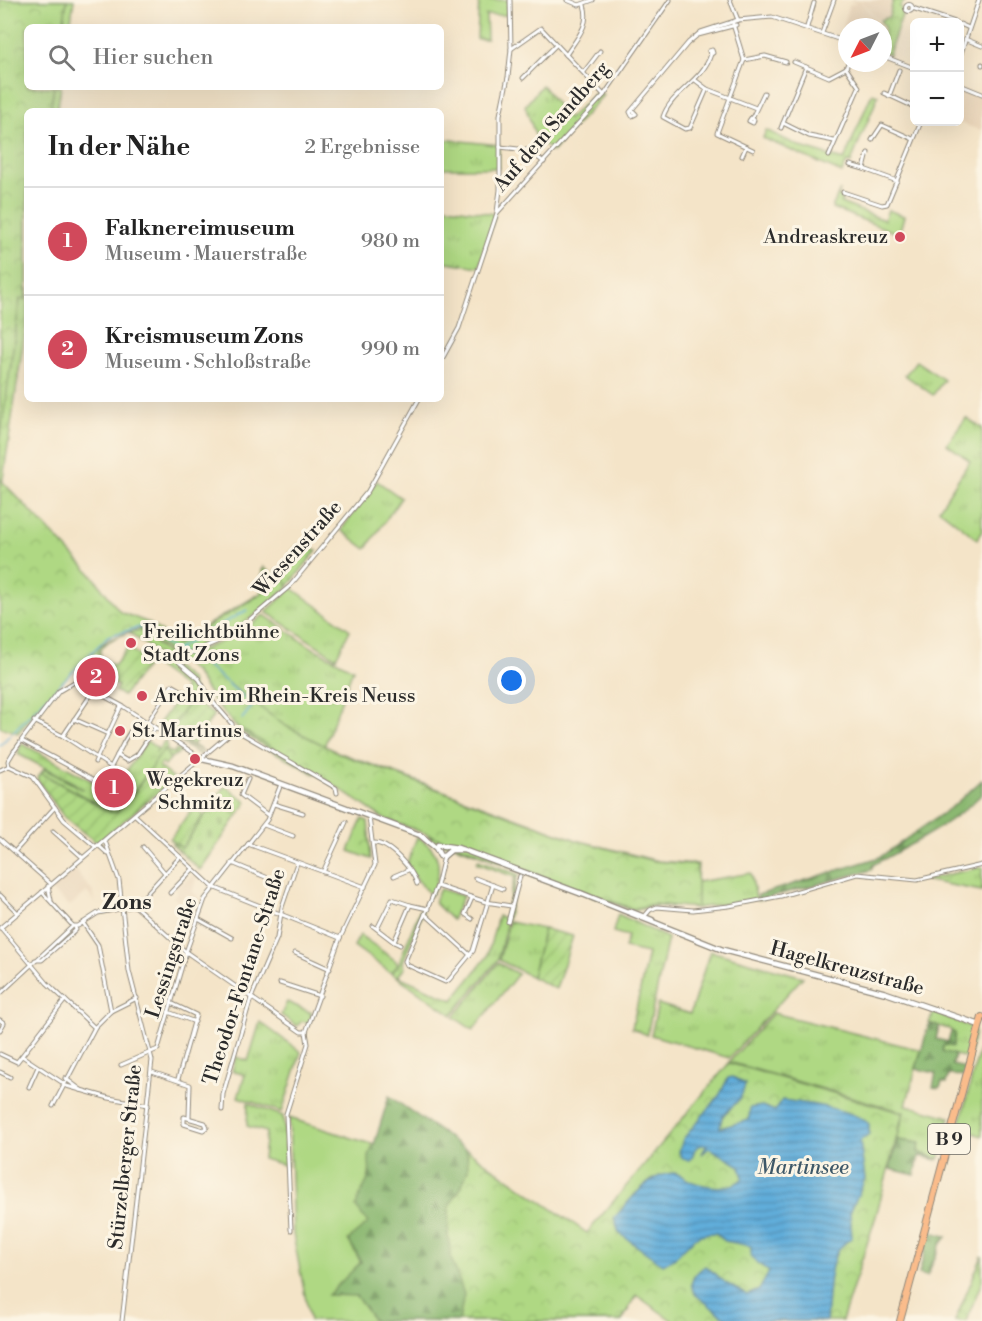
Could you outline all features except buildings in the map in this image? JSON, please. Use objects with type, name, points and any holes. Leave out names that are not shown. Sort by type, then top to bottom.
[{"type":"main road","name":"B 9","points":[[900,1321],[981,1021]]},
{"type":"street","points":[[444,356],[459,328],[497,214],[500,115],[511,49],[510,0]]},
{"type":"street","points":[[567,0],[584,5],[593,0]]},
{"type":"street","name":"Auf dem Sandberg","points":[[497,214],[604,95],[670,0]]},
{"type":"street","points":[[730,0],[738,20],[735,26],[744,60],[717,133],[753,150]]},
{"type":"street","points":[[822,33],[834,0]]},
{"type":"street","points":[[964,42],[978,0]]},
{"type":"street","points":[[806,27],[814,3]]},
{"type":"street","points":[[566,56],[584,28],[587,17],[584,5]]},
{"type":"street","points":[[976,6],[982,8]]},
{"type":"street","points":[[912,8],[943,18]]},
{"type":"street","points":[[738,20],[777,17],[838,39]]},
{"type":"street","points":[[633,111],[688,43],[700,32],[735,26]]},
{"type":"street","points":[[964,26],[969,28]]},
{"type":"street","points":[[511,49],[541,28],[604,95]]},
{"type":"street","points":[[965,39],[982,46]]},
{"type":"street","points":[[523,78],[556,46]]},
{"type":"street","points":[[584,72],[600,51]]},
{"type":"street","points":[[707,88],[690,128],[685,129],[665,119],[665,112],[695,80],[711,54]]},
{"type":"street","points":[[744,60],[770,57],[786,62]]},
{"type":"street","points":[[892,59],[910,66]]},
{"type":"street","points":[[794,62],[828,79],[839,72]]},
{"type":"street","points":[[781,128],[806,67]]},
{"type":"street","points":[[889,96],[899,70]]},
{"type":"street","points":[[829,156],[858,88],[848,72]]},
{"type":"street","points":[[695,80],[707,88],[756,108]]},
{"type":"street","points":[[964,87],[982,94]]},
{"type":"street","points":[[752,118],[764,93]]},
{"type":"street","points":[[884,93],[910,105]]},
{"type":"street","points":[[783,123],[809,136],[834,141]]},
{"type":"street","points":[[872,140],[882,125],[913,139]]},
{"type":"street","points":[[843,192],[886,206],[919,126]]},
{"type":"street","points":[[500,147],[527,150],[544,162]]},
{"type":"street","points":[[742,156],[746,147]]},
{"type":"street","points":[[864,169],[867,153]]},
{"type":"street","points":[[850,165],[897,181]]},
{"type":"street","name":"Wiesenstraße","points":[[234,729],[229,719],[209,697],[199,679],[179,662],[179,658],[230,636],[290,586],[368,491],[417,402]]},
{"type":"street","points":[[0,770],[9,766],[8,761],[34,721],[64,686],[76,681],[139,717],[191,754],[202,759],[222,762],[420,835],[445,853]]},
{"type":"street","points":[[147,723],[172,685],[180,690]]},
{"type":"street","points":[[63,736],[94,690]]},
{"type":"street","points":[[96,760],[121,706]]},
{"type":"street","points":[[102,784],[139,717]]},
{"type":"street","points":[[74,719],[108,734]]},
{"type":"street","points":[[34,721],[63,736],[96,760],[111,767]]},
{"type":"street","points":[[117,755],[127,761],[137,755],[154,728]]},
{"type":"street","points":[[94,1027],[64,1000],[0,928],[82,857],[105,841],[194,762],[202,759],[234,729],[336,788],[338,793]]},
{"type":"street","points":[[21,742],[110,788]]},
{"type":"street","points":[[191,754],[194,762]]},
{"type":"street","name":"Stürzelberger Straße","points":[[9,766],[33,777],[66,822],[111,858]]},
{"type":"street","points":[[248,779],[241,795],[269,816]]},
{"type":"street","name":"Lessingstraße","points":[[152,1052],[160,1046],[186,952],[213,887],[264,825],[281,784]]},
{"type":"street","points":[[274,804],[303,813]]},
{"type":"street","points":[[15,850],[55,807]]},
{"type":"street","points":[[135,815],[213,887],[340,938]]},
{"type":"street","points":[[375,818],[422,834],[437,847]]},
{"type":"street","points":[[291,1230],[286,1114],[308,1044],[306,1032],[340,938],[375,865],[371,824],[375,818]]},
{"type":"street","points":[[373,832],[375,818]]},
{"type":"street","points":[[323,872],[346,822]]},
{"type":"street","points":[[264,825],[293,836]]},
{"type":"street","points":[[53,831],[82,857]]},
{"type":"street","points":[[0,839],[15,850],[49,885],[52,902]]},
{"type":"street","name":"Stürzelberger Straße","points":[[105,841],[119,880],[129,967],[152,1052],[152,1072],[122,1321]]},
{"type":"street","points":[[374,843],[388,847],[417,884]]},
{"type":"street","points":[[248,844],[365,887]]},
{"type":"street","points":[[437,847],[443,844],[445,853],[437,886],[405,963],[447,982],[470,955],[493,885]]},
{"type":"street","points":[[143,847],[165,873]]},
{"type":"street","name":"Hagelkreuzstraße","points":[[445,853],[463,850],[580,893],[706,944],[981,1021]]},
{"type":"street","points":[[74,927],[98,913],[135,906],[180,857]]},
{"type":"street","points":[[232,862],[268,878]]},
{"type":"street","name":"Theodor-Fontane-Straße","points":[[222,1110],[251,998],[272,954],[281,914],[297,863]]},
{"type":"street","points":[[642,918],[653,908],[693,910],[729,906],[781,896],[857,874],[917,880],[982,865]]},
{"type":"street","points":[[170,893],[193,869]]},
{"type":"street","points":[[393,876],[408,870]]},
{"type":"street","points":[[508,921],[520,876]]},
{"type":"street","points":[[476,878],[503,890]]},
{"type":"street","points":[[437,886],[486,902],[511,906]]},
{"type":"street","points":[[0,994],[32,962],[42,960],[76,930],[42,892]]},
{"type":"street","points":[[0,894],[18,913]]},
{"type":"street","points":[[472,898],[465,914],[472,919]]},
{"type":"street","points":[[377,929],[392,899],[428,909]]},
{"type":"street","points":[[394,942],[410,905]]},
{"type":"street","points":[[135,906],[186,952],[301,1032],[306,1032]]},
{"type":"street","points":[[425,914],[470,955]]},
{"type":"street","points":[[198,919],[232,938]]},
{"type":"street","points":[[83,923],[98,945],[111,1011]]},
{"type":"street","points":[[373,926],[400,945]]},
{"type":"street","points":[[295,953],[330,969]]},
{"type":"street","points":[[280,983],[320,996]]},
{"type":"street","points":[[53,1106],[62,1083],[94,1027],[111,1011],[137,998]]},
{"type":"street","points":[[0,1054],[17,1062],[64,1000]]},
{"type":"street","points":[[171,1003],[196,1014],[178,1079]]},
{"type":"street","points":[[168,1012],[195,1022]]},
{"type":"street","points":[[0,1020],[4,1023],[0,1030]]},
{"type":"street","points":[[121,1065],[152,1052]]},
{"type":"street","points":[[22,1056],[62,1083],[83,1091],[148,1105]]},
{"type":"street","points":[[29,1087],[38,1066]]},
{"type":"street","points":[[0,1072],[10,1077]]},
{"type":"street","points":[[152,1072],[190,1085],[189,1117]]},
{"type":"street","points":[[65,1078],[83,1091]]},
{"type":"street","points":[[184,1117],[189,1117],[205,1123],[207,1128],[203,1130],[184,1124],[184,1117]]},
{"type":"shaded area","points":[[851,0],[859,0],[874,18],[846,18],[850,4],[856,4]]},
{"type":"shaded area","points":[[860,0],[891,0],[888,16],[876,18]]},
{"type":"shaded area","points":[[964,91],[982,98],[982,131],[964,124]]},
{"type":"shaded area","points":[[74,868],[92,891],[96,903],[87,892],[70,906],[50,890]]},
{"type":"shaded area","points":[[192,875],[196,877],[193,892],[202,901],[201,904],[187,894],[179,902],[173,897],[178,892],[175,889]]},
{"type":"green space","points":[[0,0],[74,0],[70,24],[24,24],[24,90],[60,90],[58,108],[24,108],[24,337],[0,499]]},
{"type":"green space","points":[[0,0],[67,0],[63,24],[24,24],[24,90],[54,90],[50,108],[24,108],[24,299],[20,299],[0,440]]},
{"type":"green space","points":[[479,0],[509,0],[507,15],[486,15],[487,39],[477,39]]},
{"type":"green space","points":[[893,0],[906,0],[900,6],[903,12],[892,45],[892,18],[886,18],[889,17]]},
{"type":"green space","points":[[542,85],[568,119],[598,91],[603,95],[552,152],[536,137],[525,106]]},
{"type":"green space","points":[[872,93],[878,95],[875,104],[851,163],[847,162],[842,173],[763,138],[766,130],[801,147],[844,160]]},
{"type":"green space","points":[[444,139],[499,145],[499,168],[444,168]]},
{"type":"green space","points":[[840,190],[838,196],[843,198],[841,203],[884,220],[888,210],[904,216],[899,234],[832,208]]},
{"type":"green space","points":[[444,206],[495,214],[479,267],[444,261]]},
{"type":"green space","points":[[916,361],[944,380],[933,395],[905,375]]},
{"type":"green space","points":[[966,418],[982,428],[982,531],[977,539],[939,509],[970,461],[947,444]]},
{"type":"green space","points":[[0,479],[93,576],[120,612],[149,623],[177,644],[263,593],[265,588],[263,567],[273,575],[280,568],[288,587],[277,598],[241,625],[187,654],[192,659],[205,663],[221,678],[284,725],[343,755],[576,840],[654,861],[697,865],[697,908],[653,904],[633,909],[383,818],[314,772],[235,726],[214,701],[195,672],[139,628],[111,635],[105,640],[55,689],[18,733],[0,727]]},
{"type":"green space","points":[[377,481],[401,498],[366,549],[341,530]]},
{"type":"green space","points":[[298,545],[317,550],[286,589],[176,657],[147,633],[176,644],[261,593],[262,570],[264,568],[273,576],[287,561],[291,564],[295,559],[290,554]]},
{"type":"green space","points":[[292,588],[350,630],[336,658],[266,612]]},
{"type":"green space","points":[[264,615],[313,648],[353,669],[324,747],[576,840],[658,861],[698,864],[697,882],[751,873],[756,899],[697,908],[675,904],[671,907],[654,906],[634,911],[453,845],[437,843],[428,837],[435,837],[381,817],[317,772],[314,774],[241,731],[197,677],[185,657],[235,636]]},
{"type":"green space","points":[[140,630],[171,657],[170,659],[167,661],[129,632]]},
{"type":"green space","points":[[112,639],[99,652],[101,654],[77,672],[88,656]]},
{"type":"green space","points":[[128,647],[149,663],[123,696],[115,691],[118,686],[110,682],[112,678],[102,671],[96,662],[103,658],[115,665]]},
{"type":"green space","points":[[145,650],[163,663],[168,662],[191,680],[194,691],[190,696],[195,699],[192,699],[170,729],[205,753],[168,732],[201,755],[156,728],[185,688],[140,655]]},
{"type":"green space","points":[[192,699],[214,715],[193,745],[170,729]]},
{"type":"green space","points":[[166,739],[167,751],[174,753],[176,749],[181,752],[170,758],[167,756],[154,764],[126,803],[114,813],[41,773],[44,769],[82,789],[74,783],[18,754],[21,743],[112,792],[147,741],[158,749],[155,754]]},
{"type":"green space","points":[[164,749],[170,759],[165,766],[162,763],[159,767],[174,779],[97,843],[64,817],[37,779],[41,773],[110,812],[116,812],[132,796]]},
{"type":"green space","points":[[982,780],[982,794],[958,815],[873,865],[871,870],[758,900],[758,895],[880,857],[953,806]]},
{"type":"green space","points":[[225,786],[247,802],[200,870],[172,844],[173,841],[182,848]]},
{"type":"green space","points":[[194,806],[204,815],[182,848],[170,839]]},
{"type":"green space","points":[[362,819],[368,821],[371,859],[349,851]]},
{"type":"green space","points":[[417,837],[431,848],[438,863],[437,879],[431,896],[406,866]]},
{"type":"green space","points":[[478,860],[520,875],[517,877],[498,960],[452,1015],[392,973],[398,965],[420,909],[423,911],[403,962],[405,968],[398,976],[453,1000],[487,957],[498,916],[505,918],[515,877],[477,863]]},
{"type":"green space","points":[[982,867],[982,891],[923,880]]},
{"type":"green space","points":[[440,889],[463,896],[452,920],[434,902]]},
{"type":"green space","points":[[618,914],[668,938],[647,1035],[632,1028],[648,953],[624,948],[628,936],[613,932]]},
{"type":"green space","points":[[509,922],[544,929],[532,977],[499,960]]},
{"type":"green space","points":[[544,929],[573,936],[556,989],[532,977]]},
{"type":"green space","points":[[360,935],[396,961],[398,965],[391,973],[354,946]]},
{"type":"green space","points":[[710,951],[803,977],[729,1058],[651,1035],[658,1004],[690,1014]]},
{"type":"green space","points":[[498,963],[518,974],[473,1030],[454,1017]]},
{"type":"green space","points":[[287,1002],[312,1013],[309,1023],[302,1021],[297,1026],[281,1015]]},
{"type":"green space","points":[[934,1012],[971,1027],[975,1032],[969,1058],[941,1052],[944,1045],[952,1044],[955,1033],[929,1023]]},
{"type":"green space","points":[[773,1013],[921,1050],[906,1105],[950,1117],[939,1159],[918,1152],[920,1143],[897,1140],[904,1112],[729,1062]]},
{"type":"green space","points":[[260,1022],[301,1052],[282,1112],[238,1097],[245,1075],[232,1071],[236,1057],[248,1061]]},
{"type":"green space","points":[[929,1024],[939,1026],[936,1039],[948,1042],[951,1032],[955,1033],[953,1047],[944,1045],[942,1051],[955,1055],[952,1065],[966,1068],[963,1077],[949,1074],[946,1083],[942,1082],[940,1088],[933,1087],[936,1073],[916,1069]]},
{"type":"green space","points":[[982,1038],[982,1136],[959,1128]]},
{"type":"green space","points":[[729,1063],[903,1113],[876,1216],[842,1321],[673,1321],[636,1295],[621,1321],[459,1321],[464,1294],[452,1261],[448,1236],[449,1206],[461,1188],[468,1170],[467,1150],[587,1233]]},
{"type":"green space","points":[[389,1096],[647,1276],[622,1321],[374,1321],[356,1296],[327,1295],[361,1262],[348,1240],[358,1195],[369,1178],[368,1153],[374,1145]]},
{"type":"green space","points":[[248,1103],[283,1116],[287,1166],[263,1159],[266,1132],[247,1126]]},
{"type":"green space","points":[[289,1118],[374,1145],[369,1158],[368,1179],[356,1207],[368,1223],[348,1240],[361,1262],[328,1295],[356,1296],[374,1321],[310,1321],[293,1234]]},
{"type":"green space","points":[[897,1140],[920,1143],[918,1152],[938,1160],[919,1156],[915,1175],[890,1169]]},
{"type":"green space","points":[[930,1231],[947,1237],[941,1243],[927,1276],[919,1274]]},
{"type":"green space","points":[[982,1256],[982,1281],[966,1321],[955,1321]]},
{"type":"water","name":"Martinsee","points":[[733,1077],[745,1084],[744,1090],[739,1099],[722,1117],[720,1128],[749,1120],[750,1108],[762,1106],[775,1111],[782,1100],[852,1114],[869,1124],[869,1134],[860,1141],[865,1179],[850,1213],[852,1237],[838,1250],[832,1265],[826,1321],[729,1321],[696,1295],[692,1282],[695,1275],[705,1266],[726,1283],[747,1295],[759,1290],[769,1272],[751,1257],[751,1246],[725,1241],[716,1233],[706,1234],[692,1240],[670,1261],[662,1264],[619,1233],[614,1218],[647,1183],[655,1178],[675,1173],[696,1183],[718,1187],[732,1185],[743,1178],[740,1166],[709,1148],[701,1155],[707,1145],[696,1148],[689,1161],[683,1159],[679,1152],[683,1139],[719,1096],[728,1078]]},
{"type":"waterway","points":[[177,649],[247,610]]},
{"type":"waterway","points":[[0,745],[108,636],[144,626],[172,649],[185,653]]},
{"type":"waterway","points":[[187,655],[191,660],[205,664],[253,705],[242,719]]},
{"type":"place","name":"Andreaskreuz","points":[[900,237]]},
{"type":"place","name":"Freilichtbühne Stadt Zons","points":[[131,643]]},
{"type":"place","name":"Kreismuseum Zons","points":[[96,677]]},
{"type":"place","name":"Archiv im Rhein-Kreis Neuss","points":[[142,696]]},
{"type":"place","name":"St. Martinus","points":[[120,731]]},
{"type":"place","name":"Wegekreuz Schmitz","points":[[195,759]]},
{"type":"place","name":"Falknereimuseum","points":[[114,788]]},
{"type":"district","name":"Zons","points":[[127,902]]}]
